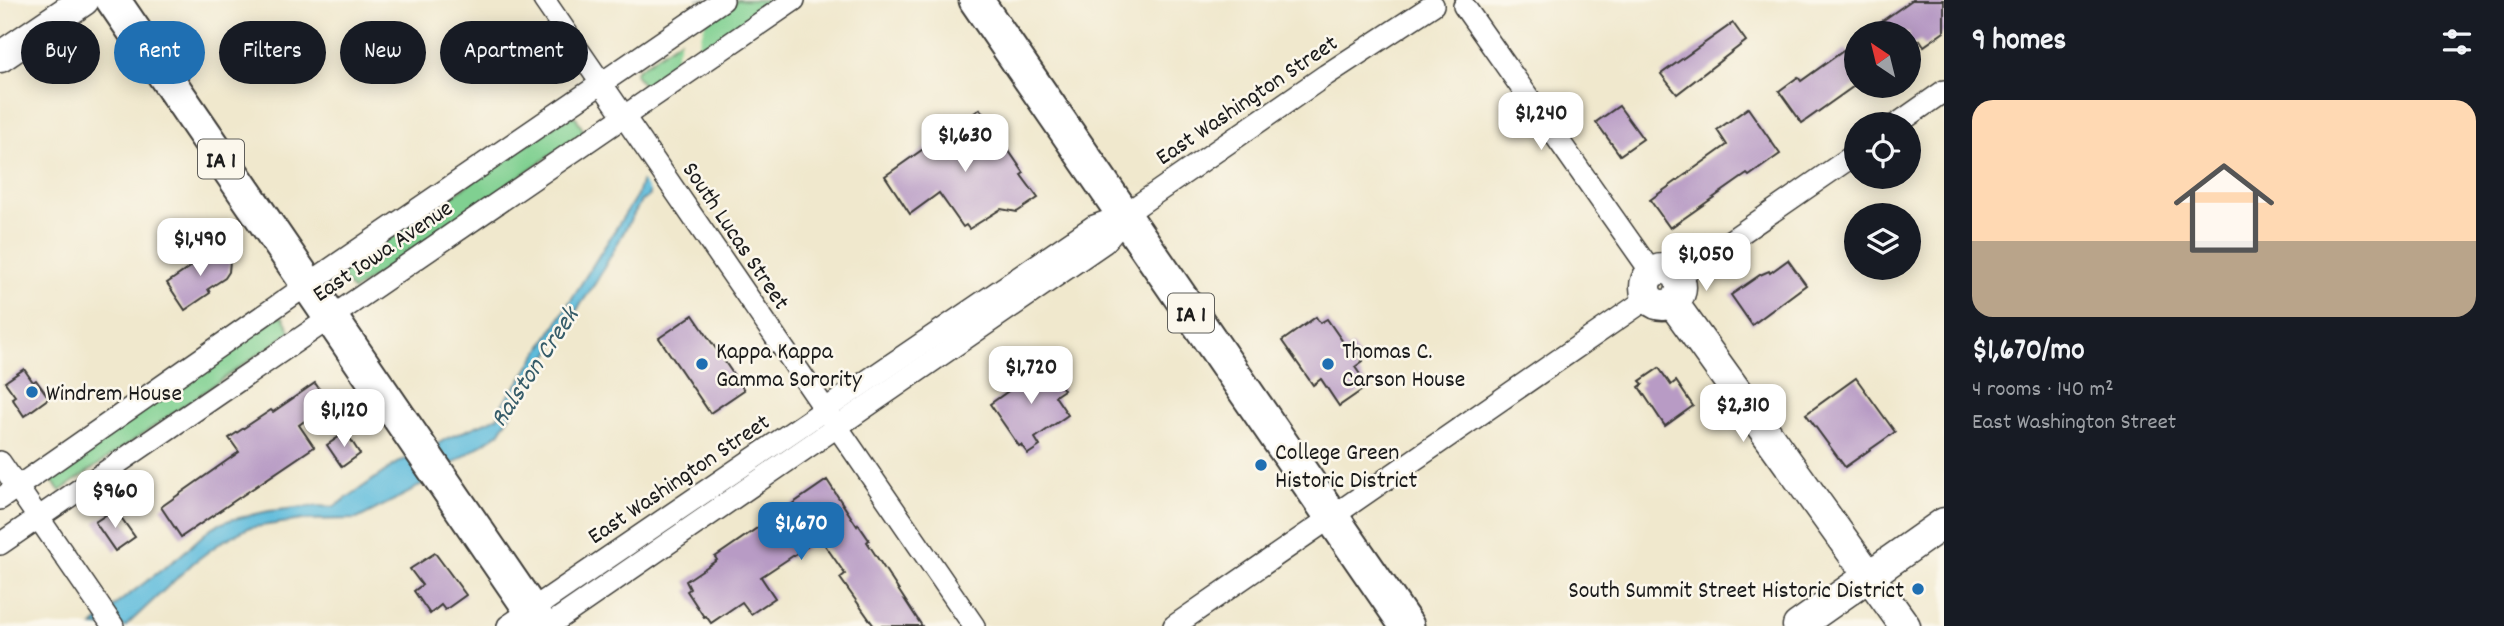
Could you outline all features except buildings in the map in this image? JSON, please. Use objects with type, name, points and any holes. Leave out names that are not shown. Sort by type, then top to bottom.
[{"type":"main road","name":"IA 1","points":[[113,0],[445,487],[533,622]]},
{"type":"main road","name":"IA 1","points":[[976,0],[1407,626]]},
{"type":"street","points":[[0,57],[83,0]]},
{"type":"street","name":"South Lucas Street","points":[[544,0],[974,626]]},
{"type":"street","name":"East Iowa Avenue","points":[[9,494],[307,285],[723,0]]},
{"type":"street","name":"East Iowa Avenue","points":[[0,544],[794,0]]},
{"type":"street","points":[[1432,2],[1438,10],[1449,14],[1466,3],[1663,288],[1905,626]]},
{"type":"street","name":"East Washington Street","points":[[533,622],[830,417],[1094,226],[1124,215],[1432,2]]},
{"type":"street","points":[[1914,112],[1944,91]]},
{"type":"street","points":[[1174,626],[1844,162]]},
{"type":"street","points":[[0,463],[9,494],[39,518],[108,618]]},
{"type":"street","points":[[1798,626],[1944,523]]},
{"type":"green space","points":[[737,0],[779,0],[647,89],[635,74],[637,70]]},
{"type":"green space","points":[[568,116],[576,117],[584,132],[353,291],[341,275],[342,271]]},
{"type":"green space","points":[[275,316],[283,317],[291,332],[60,491],[48,476]]},
{"type":"water","name":"Ralston Creek","points":[[697,0],[709,0],[648,197],[641,201],[596,282],[499,433],[410,492],[357,519],[302,520],[248,528],[221,542],[193,563],[126,626],[93,626],[212,527],[269,511],[315,506],[334,507],[400,461],[419,455],[446,439],[498,417],[503,403],[522,378],[637,195]]},
{"type":"pier","points":[[693,0],[712,0],[652,195],[639,177]]},
{"type":"place","name":"Kappa Kappa Gamma Sorority","points":[[702,364]]},
{"type":"place","name":"Thomas C. Carson House","points":[[1328,364]]},
{"type":"place","name":"Windrem House","points":[[32,392]]},
{"type":"place","name":"College Green Historic District","points":[[1261,465]]},
{"type":"place","name":"South Summit Street Historic District","points":[[1918,589]]}]
